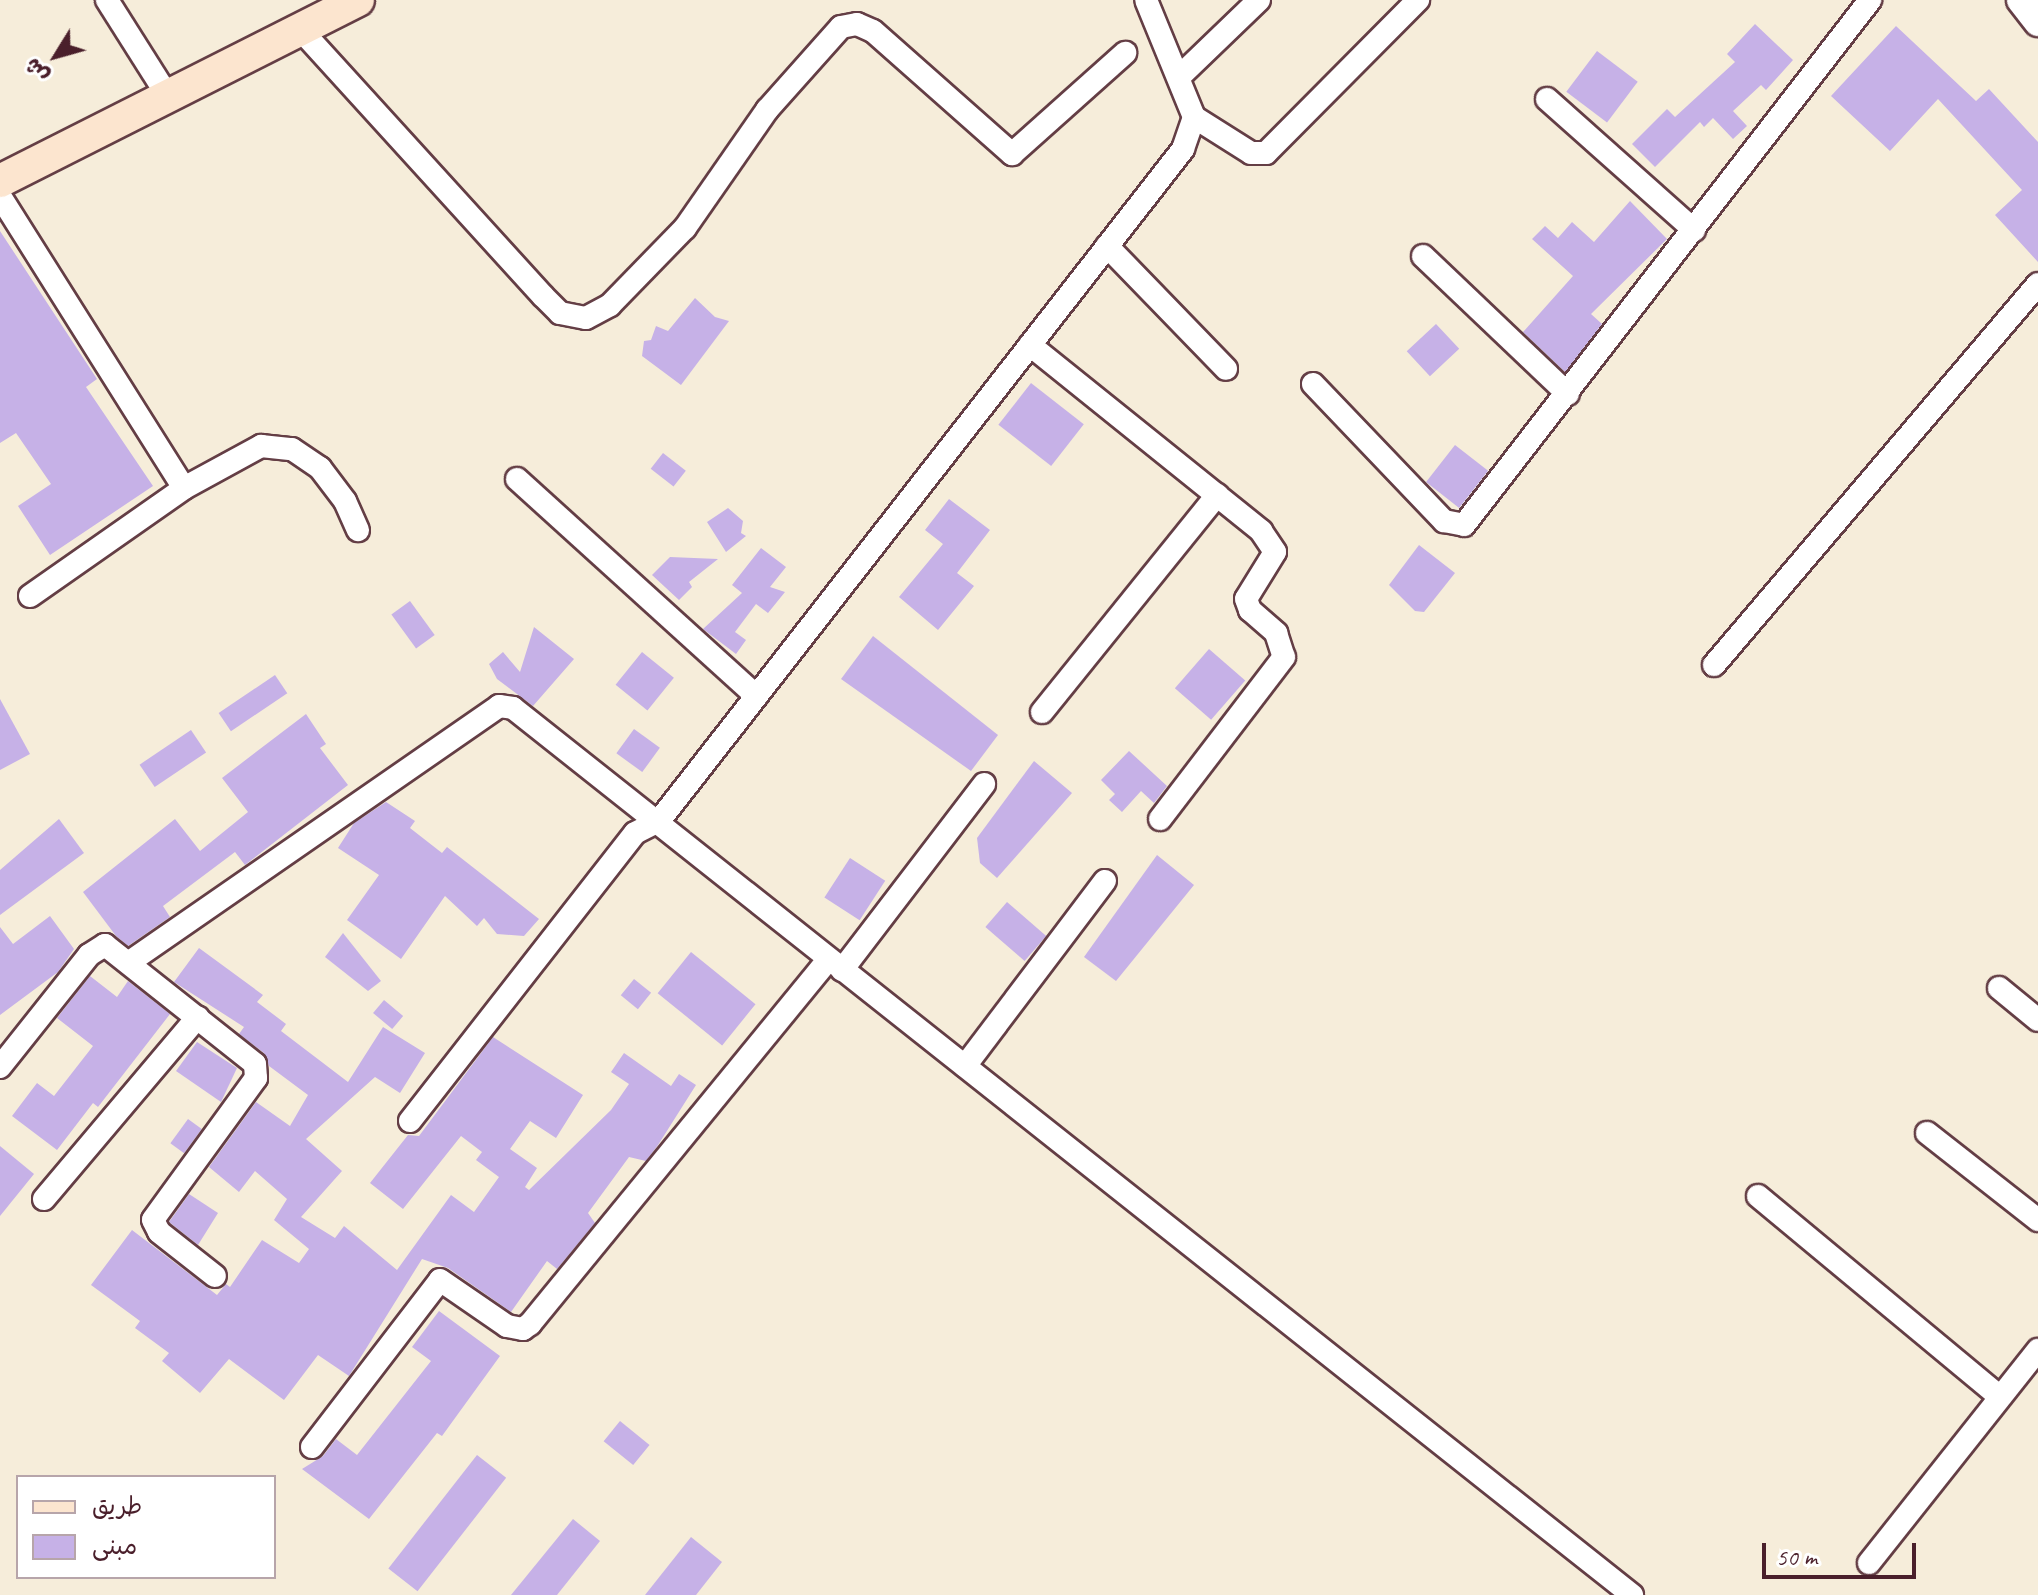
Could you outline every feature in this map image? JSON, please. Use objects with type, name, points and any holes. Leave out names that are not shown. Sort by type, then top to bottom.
[{"type":"main road","points":[[0,181],[358,0]]},
{"type":"street","points":[[107,0],[167,95]]},
{"type":"street","points":[[1146,0],[1194,117],[1251,153],[1266,153],[1418,0]]},
{"type":"street","points":[[1179,77],[1259,0]]},
{"type":"street","points":[[1313,384],[1444,521],[1457,528],[1471,519],[1870,0]]},
{"type":"street","points":[[2021,0],[2038,22]]},
{"type":"street","points":[[300,29],[543,296],[560,313],[586,318],[610,305],[685,228],[767,110],[841,27],[857,24],[873,31],[1012,154],[1125,53]]},
{"type":"street","points":[[1547,99],[1694,230]]},
{"type":"street","points":[[410,1121],[635,833],[659,821],[1183,149],[1194,117]]},
{"type":"street","points":[[0,196],[184,488]]},
{"type":"street","points":[[1107,246],[1226,369]]},
{"type":"street","points":[[1423,256],[1568,394]]},
{"type":"street","points":[[1714,665],[2038,284]]},
{"type":"street","points":[[1030,345],[1272,542],[1272,561],[1246,599],[1250,610],[1276,633],[1284,657],[1160,819]]},
{"type":"street","points":[[30,596],[184,488],[246,453],[275,445],[320,468],[345,501],[358,530]]},
{"type":"street","points":[[517,479],[756,696]]},
{"type":"street","points":[[1042,712],[1217,495]]},
{"type":"street","points":[[131,961],[499,706],[513,708],[1632,1595]]},
{"type":"street","points":[[312,1447],[440,1280],[507,1326],[516,1330],[530,1324],[835,965],[984,784]]},
{"type":"street","points":[[965,1066],[1105,881]]},
{"type":"street","points":[[0,1067],[97,948],[111,947],[198,1017],[258,1071],[153,1220],[159,1232],[215,1276]]},
{"type":"street","points":[[1999,988],[2038,1020]]},
{"type":"street","points":[[44,1199],[198,1017]]},
{"type":"street","points":[[1927,1133],[2038,1220]]},
{"type":"street","points":[[1758,1196],[1999,1396]]},
{"type":"street","points":[[1869,1563],[2038,1350]]},
{"type":"building","points":[[1755,24],[1793,60],[1766,90],[1761,85],[1733,111],[1747,126],[1733,139],[1713,118],[1704,127],[1700,122],[1655,167],[1632,144],[1667,109],[1675,117],[1735,62],[1727,54]]},
{"type":"building","points":[[1896,26],[1976,101],[1989,89],[2038,142],[2038,262],[1995,215],[2022,190],[1938,99],[1890,151],[1831,96]]},
{"type":"building","points":[[1597,51],[1638,82],[1607,122],[1566,92]]},
{"type":"building","points":[[1630,201],[1667,239],[1591,314],[1602,324],[1565,372],[1523,332],[1573,276],[1532,239],[1545,226],[1558,238],[1572,222],[1594,242]]},
{"type":"building","points":[[0,231],[97,379],[86,387],[153,486],[50,555],[18,506],[51,484],[16,433],[0,443]]},
{"type":"building","points":[[695,298],[715,317],[729,321],[681,385],[642,356],[644,341],[651,340],[656,326],[668,331]]},
{"type":"building","points":[[1436,324],[1459,349],[1430,376],[1407,351]]},
{"type":"building","points":[[1031,383],[1084,424],[1051,466],[998,425]]},
{"type":"building","points":[[1455,445],[1488,471],[1459,508],[1426,482]]},
{"type":"building","points":[[663,453],[686,471],[674,487],[651,469]]},
{"type":"building","points":[[949,499],[990,530],[957,573],[974,586],[938,630],[899,597],[943,544],[925,530]]},
{"type":"building","points":[[728,508],[743,521],[741,533],[746,536],[726,552],[707,522]]},
{"type":"building","points":[[1419,545],[1455,573],[1424,612],[1415,611],[1389,585]]},
{"type":"building","points":[[761,548],[786,567],[770,587],[785,592],[768,613],[756,604],[735,632],[746,640],[736,654],[703,629],[742,593],[732,585]]},
{"type":"building","points":[[670,557],[718,559],[689,582],[692,587],[679,600],[652,575]]},
{"type":"building","points":[[410,601],[435,635],[416,648],[391,615]]},
{"type":"building","points":[[534,627],[574,659],[533,706],[497,679],[489,664],[503,652],[520,672]]},
{"type":"building","points":[[873,636],[998,735],[971,771],[841,679]]},
{"type":"building","points":[[1209,649],[1245,680],[1211,720],[1175,688]]},
{"type":"building","points":[[642,652],[674,678],[647,710],[616,685]]},
{"type":"building","points":[[275,675],[287,693],[231,731],[219,713]]},
{"type":"building","points":[[0,699],[30,754],[0,770]]},
{"type":"building","points":[[306,714],[326,744],[320,748],[348,785],[245,865],[235,852],[163,906],[170,917],[128,946],[116,936],[83,892],[175,819],[200,851],[248,812],[222,778]]},
{"type":"building","points":[[634,729],[660,748],[642,772],[616,753]]},
{"type":"building","points":[[191,730],[206,752],[155,787],[140,765]]},
{"type":"building","points":[[1129,751],[1167,786],[1154,803],[1141,791],[1122,812],[1109,800],[1115,794],[1101,780]]},
{"type":"building","points":[[1034,761],[1072,793],[997,878],[980,863],[977,838]]},
{"type":"building","points":[[386,802],[415,821],[410,828],[442,853],[447,847],[539,919],[524,936],[497,934],[484,918],[477,926],[445,896],[401,959],[347,920],[379,875],[338,848],[354,823]]},
{"type":"building","points":[[59,819],[84,853],[0,915],[0,870]]},
{"type":"building","points":[[1157,855],[1194,885],[1116,981],[1084,957]]},
{"type":"building","points":[[850,858],[885,881],[860,920],[824,897]]},
{"type":"building","points":[[1007,902],[1046,936],[1025,961],[985,927]]},
{"type":"building","points":[[50,916],[74,949],[58,972],[0,1015],[0,927],[13,944]]},
{"type":"building","points":[[343,933],[381,981],[368,991],[325,957]]},
{"type":"building","points":[[199,948],[263,995],[257,1002],[286,1024],[281,1031],[348,1082],[383,1027],[425,1053],[400,1093],[375,1077],[306,1139],[342,1171],[301,1217],[335,1238],[344,1226],[397,1270],[451,1195],[474,1212],[499,1177],[476,1160],[482,1152],[461,1136],[403,1209],[370,1183],[408,1135],[419,1136],[493,1037],[583,1095],[556,1138],[530,1121],[510,1149],[537,1168],[525,1187],[529,1190],[611,1110],[629,1084],[611,1072],[624,1053],[671,1086],[679,1074],[696,1085],[646,1161],[629,1157],[588,1213],[595,1223],[557,1269],[547,1261],[511,1312],[448,1268],[422,1259],[349,1376],[318,1355],[284,1400],[229,1359],[200,1393],[162,1361],[169,1353],[135,1328],[140,1321],[91,1285],[132,1230],[217,1295],[226,1284],[230,1287],[262,1240],[299,1263],[309,1249],[274,1220],[287,1199],[255,1171],[239,1192],[209,1167],[256,1102],[290,1126],[308,1095],[269,1066],[264,1053],[239,1034],[244,1027],[174,982]]},
{"type":"building","points":[[691,952],[756,1004],[722,1045],[658,993]]},
{"type":"building","points":[[90,976],[117,997],[128,981],[170,1014],[98,1107],[93,1103],[57,1150],[12,1116],[37,1083],[54,1096],[93,1046],[57,1018]]},
{"type":"building","points":[[634,979],[651,993],[638,1009],[621,995]]},
{"type":"building","points":[[384,1000],[403,1016],[392,1029],[373,1013]]},
{"type":"building","points":[[197,1042],[237,1068],[221,1102],[176,1071]]},
{"type":"building","points":[[188,1119],[202,1129],[184,1153],[170,1143]]},
{"type":"building","points":[[0,1146],[34,1174],[0,1216]]},
{"type":"building","points":[[189,1194],[218,1213],[198,1245],[169,1222]]},
{"type":"building","points":[[439,1311],[500,1356],[442,1436],[437,1433],[369,1519],[302,1469],[323,1456],[336,1439],[357,1455],[431,1361],[412,1347]]},
{"type":"building","points":[[620,1421],[650,1445],[633,1465],[604,1441]]},
{"type":"building","points":[[477,1455],[506,1478],[418,1591],[388,1568]]},
{"type":"building","points":[[573,1519],[600,1541],[557,1595],[511,1595]]},
{"type":"building","points":[[691,1537],[722,1562],[696,1595],[645,1595]]}]
